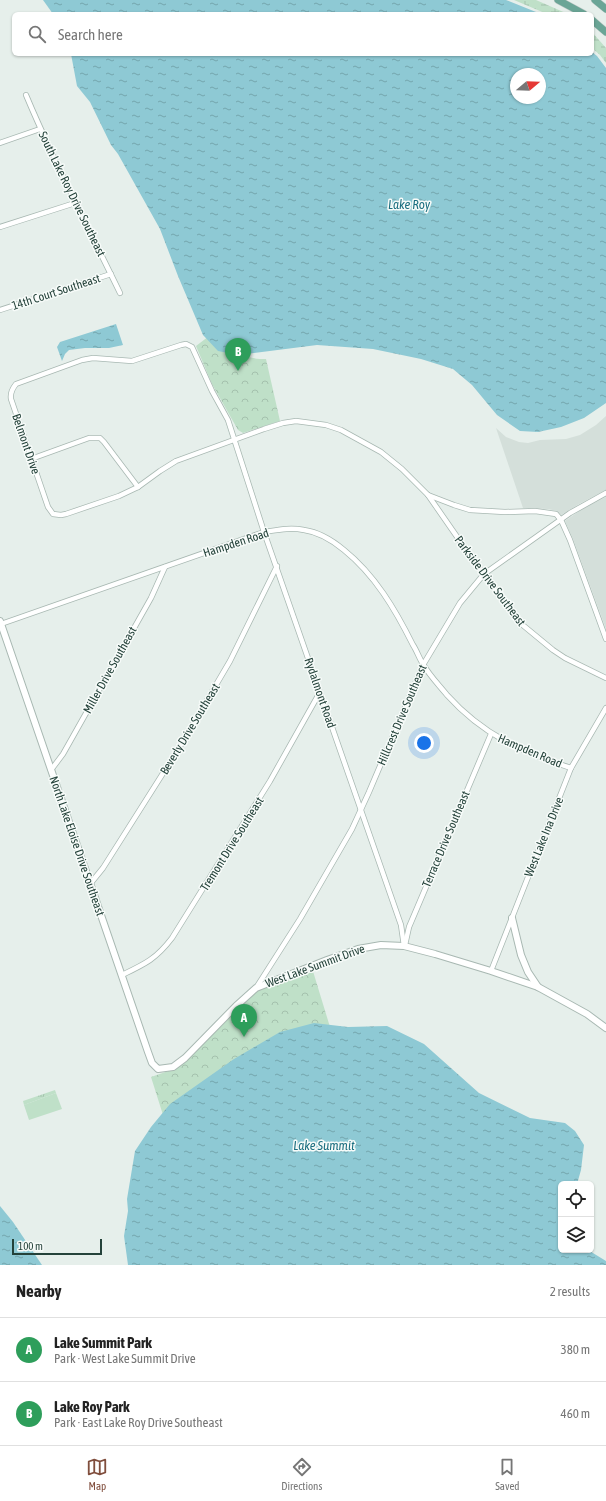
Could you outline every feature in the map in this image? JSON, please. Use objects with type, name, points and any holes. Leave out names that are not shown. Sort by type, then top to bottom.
[{"type":"main road","points":[[558,0],[580,12]]},
{"type":"main road","points":[[595,0],[606,9]]},
{"type":"main road","points":[[594,22],[606,32]]},
{"type":"street","name":"South Lake Roy Drive Southeast","points":[[26,95],[40,129],[75,203],[120,293]]},
{"type":"street","points":[[0,143],[40,129]]},
{"type":"street","points":[[0,227],[75,203]]},
{"type":"street","name":"14th Court Southeast","points":[[0,310],[111,274]]},
{"type":"street","name":"Belmont Drive","points":[[203,372],[192,347],[186,344],[132,361],[93,358],[82,360],[16,384],[10,394],[11,399],[48,507],[53,514],[66,514],[119,496],[138,487],[176,461],[287,422],[311,422],[341,430],[387,456],[428,495]]},
{"type":"street","name":"Rydalmont Road","points":[[203,372],[228,420],[264,532],[401,925],[404,946]]},
{"type":"street","points":[[31,458],[89,438],[100,438],[138,487]]},
{"type":"street","name":"Hillcrest Drive Southeast","points":[[256,988],[300,919],[352,829],[423,665],[460,603],[484,574],[575,510],[606,493]]},
{"type":"street","points":[[428,495],[470,510],[506,512],[535,510],[556,514],[570,540],[606,639]]},
{"type":"street","name":"Parkside Drive Southeast","points":[[428,495],[510,611],[527,629],[565,658],[606,678]]},
{"type":"street","name":"Hampden Road","points":[[1,622],[264,532],[284,529],[304,530],[322,536],[346,552],[363,567],[381,590],[413,644],[423,665],[439,686],[459,707],[491,734],[540,758],[571,768]]},
{"type":"street","name":"Beverly Drive Southeast","points":[[90,884],[103,868],[211,694],[230,661],[276,566]]},
{"type":"street","name":"Miller Drive Southeast","points":[[51,770],[71,741],[151,598],[165,567]]},
{"type":"street","name":"North Lake Eloise Drive Southeast","points":[[1,622],[148,1052],[152,1063],[158,1069]]},
{"type":"street","name":"Tremont Drive Southeast","points":[[122,975],[151,961],[161,952],[172,938],[270,781],[320,692]]},
{"type":"street","name":"West Lake Ina Drive","points":[[491,971],[571,768],[606,708]]},
{"type":"street","name":"Terrace Drive Southeast","points":[[404,946],[409,927],[491,734]]},
{"type":"street","points":[[512,918],[521,955],[528,972],[538,987]]},
{"type":"street","name":"West Lake Summit Drive","points":[[158,1069],[173,1067],[185,1058],[236,1006],[256,988],[326,960],[358,949],[381,945],[404,946],[491,971],[538,987],[604,1025]]},
{"type":"shaded area","points":[[606,416],[606,490],[561,515],[557,511],[548,509],[523,508],[496,428],[506,437],[519,442],[528,443],[540,440],[566,439],[580,435],[596,425]]},
{"type":"shaded area","points":[[606,497],[606,629],[565,521],[582,509]]},
{"type":"green space","points":[[514,0],[536,0],[563,12],[542,12]]},
{"type":"green space","points":[[594,34],[606,48],[606,63],[594,50]]},
{"type":"green space","points":[[213,333],[231,348],[243,355],[257,359],[266,359],[280,421],[243,433],[238,430],[212,384],[196,346]]},
{"type":"green space","points":[[312,968],[330,1027],[163,1115],[151,1077],[174,1069],[186,1061],[248,998],[261,989]]},
{"type":"green space","points":[[55,1090],[56,1093],[24,1105],[23,1101]]},
{"type":"green space","points":[[56,1093],[62,1109],[29,1120],[24,1105]]},
{"type":"water","points":[[43,0],[506,0],[536,12],[52,12]]},
{"type":"water","name":"Lake Roy","points":[[594,54],[606,68],[606,403],[584,418],[561,427],[538,432],[520,431],[497,415],[472,385],[453,369],[421,359],[373,349],[317,345],[238,355],[218,351],[203,335],[160,229],[118,154],[111,145],[90,102],[77,86],[71,56],[594,56]]},
{"type":"water","points":[[116,324],[123,345],[109,348],[69,350],[65,354],[62,361],[57,347],[60,342]]},
{"type":"water","name":"Lake Summit","points":[[314,1023],[348,1027],[387,1026],[424,1044],[479,1093],[530,1118],[565,1123],[575,1131],[584,1145],[581,1170],[578,1181],[558,1181],[558,1253],[593,1253],[606,1261],[606,1265],[128,1265],[124,1236],[128,1211],[127,1199],[135,1151],[151,1127],[170,1104],[234,1059],[280,1032]]},
{"type":"water","points":[[0,1206],[13,1222],[42,1265],[0,1265]]},
{"type":"place","name":"Lake Roy Park","points":[[238,371]]},
{"type":"place","name":"Lake Summit Park","points":[[244,1037]]}]
